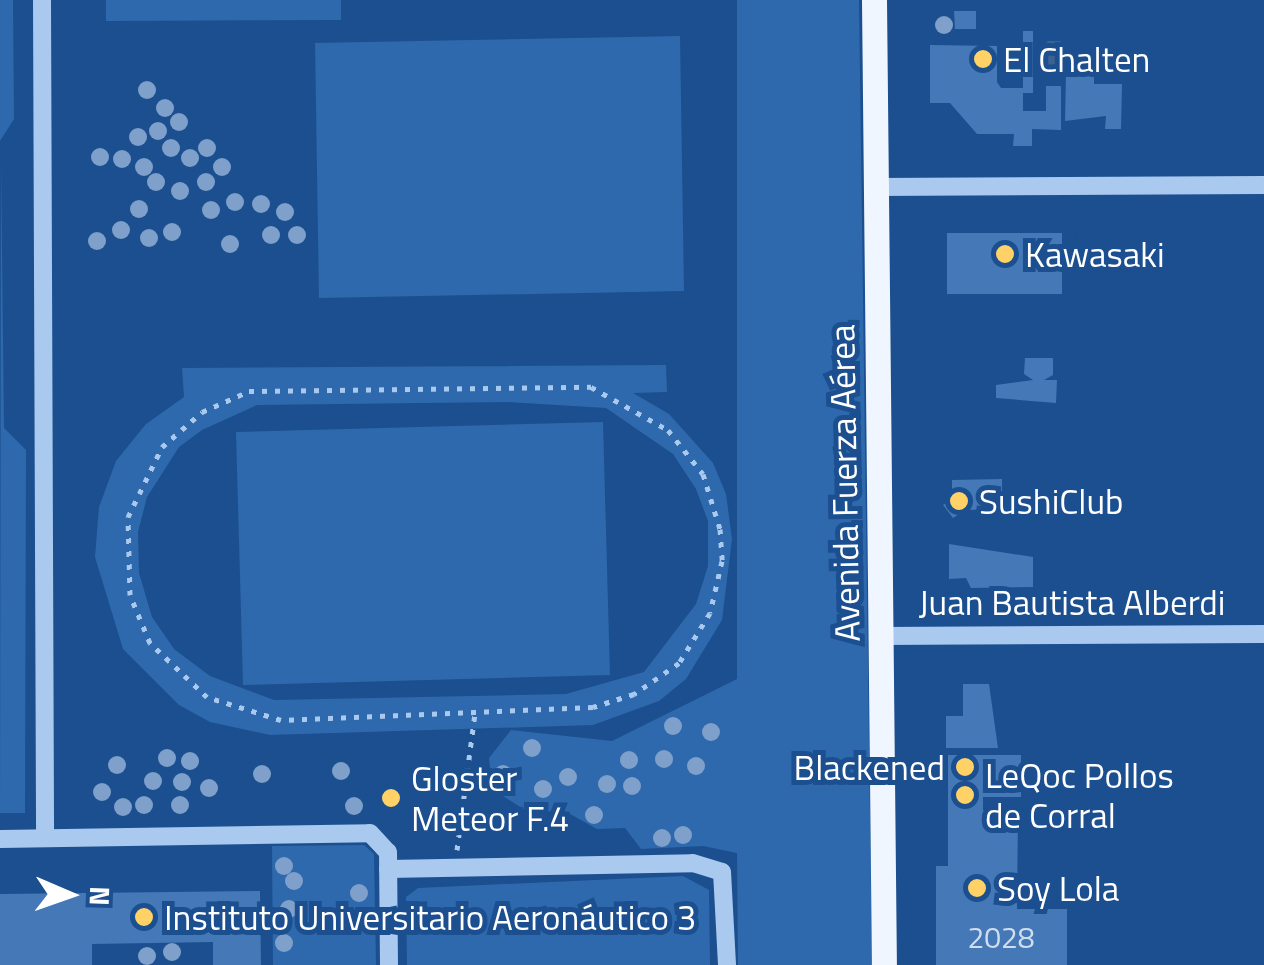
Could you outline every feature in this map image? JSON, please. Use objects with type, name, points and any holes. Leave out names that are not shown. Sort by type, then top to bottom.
[{"type":"main road","name":"Avenida Fuerza Aérea","points":[[874,0],[884,965]]},
{"type":"street","points":[[42,0],[45,838]]},
{"type":"street","points":[[876,187],[1264,185]]},
{"type":"street","name":"Juan Bautista Alberdi","points":[[880,636],[1264,634]]},
{"type":"street","points":[[0,839],[370,833],[382,840],[388,869],[389,965]]},
{"type":"street","points":[[388,869],[693,863],[722,872],[727,965]]},
{"type":"path","points":[[591,386],[668,430],[703,474],[720,529],[718,590],[687,651],[634,694],[593,707],[475,714],[280,720],[230,709],[185,682],[150,643],[125,569],[136,492],[162,447],[202,412],[249,391],[591,386]]},
{"type":"path","points":[[454,868],[475,714]]},
{"type":"shaded area","points":[[0,0],[13,0],[14,119],[0,141]]},
{"type":"shaded area","points":[[106,0],[341,0],[341,20],[106,21]]},
{"type":"shaded area","points":[[737,0],[859,0],[872,965],[738,965],[737,853],[703,846],[641,849],[625,828],[597,829],[561,809],[533,815],[492,789],[489,758],[511,730],[612,741],[737,679]]},
{"type":"shaded area","points":[[680,36],[684,291],[319,298],[315,43]]},
{"type":"shaded area","points":[[1048,41],[1061,41],[1058,77],[1041,72],[1041,48]]},
{"type":"shaded area","points":[[1,159],[4,428],[26,450],[25,813],[0,813]]},
{"type":"shaded area","points":[[666,365],[667,392],[633,393],[669,414],[713,463],[726,494],[732,539],[722,620],[686,679],[659,701],[593,725],[270,735],[210,722],[179,705],[123,649],[95,557],[99,507],[116,461],[146,424],[184,397],[182,368]],"holes":[[[508,402],[606,408],[673,454],[696,489],[708,521],[708,566],[696,604],[644,672],[566,694],[274,700],[210,676],[174,649],[152,617],[139,573],[138,532],[147,497],[179,447],[202,430],[257,405]]]},
{"type":"shaded area","points":[[603,422],[610,675],[243,685],[236,432]]},
{"type":"shaded area","points":[[364,845],[374,854],[376,965],[273,965],[272,846]]},
{"type":"shaded area","points":[[683,876],[709,890],[710,965],[407,965],[406,897],[418,888]]},
{"type":"building","points":[[954,11],[976,11],[976,29],[955,29]]},
{"type":"building","points":[[1023,31],[1033,31],[1033,93],[1023,93],[1023,111],[1046,111],[1046,86],[1061,86],[1061,130],[1032,129],[1032,146],[1013,146],[1014,134],[977,134],[950,103],[930,103],[930,45],[997,46],[997,82],[1001,88],[1023,88]]},
{"type":"building","points":[[1066,72],[1094,73],[1094,84],[1122,84],[1121,129],[1105,129],[1106,116],[1065,121]]},
{"type":"building","name":"Kawasaki","points":[[947,233],[1062,233],[1062,294],[947,294]]},
{"type":"building","points":[[1025,358],[1053,358],[1053,375],[1044,380],[1057,380],[1056,403],[996,398],[996,385],[1033,380],[1024,374]]},
{"type":"building","points":[[1002,479],[1002,509],[965,510],[953,518],[943,505],[952,499],[952,480]]},
{"type":"building","points":[[949,544],[1033,557],[1033,587],[971,588],[966,578],[949,579]]},
{"type":"building","points":[[963,684],[989,684],[998,748],[946,748],[946,716],[963,716]]},
{"type":"building","points":[[948,755],[1021,755],[1021,797],[983,797],[983,810],[1018,810],[1017,909],[1067,909],[1067,965],[936,965],[936,866],[948,866]]},
{"type":"building","points":[[260,891],[261,965],[213,965],[213,942],[92,944],[92,965],[0,965],[0,894]]},
{"type":"place","name":"El Chalten","points":[[983,59]]},
{"type":"place","name":"Kawasaki","points":[[1005,254]]},
{"type":"place","name":"SushiClub","points":[[959,501]]},
{"type":"place","name":"Blackened","points":[[965,767]]},
{"type":"place","name":"LeQoc Pollos de Corral","points":[[965,795]]},
{"type":"place","name":"Gloster Meteor F.4","points":[[391,798]]},
{"type":"place","name":"Soy Lola","points":[[977,888]]},
{"type":"place","name":"Instituto Universitario Aeronáutico 3","points":[[144,917]]}]
